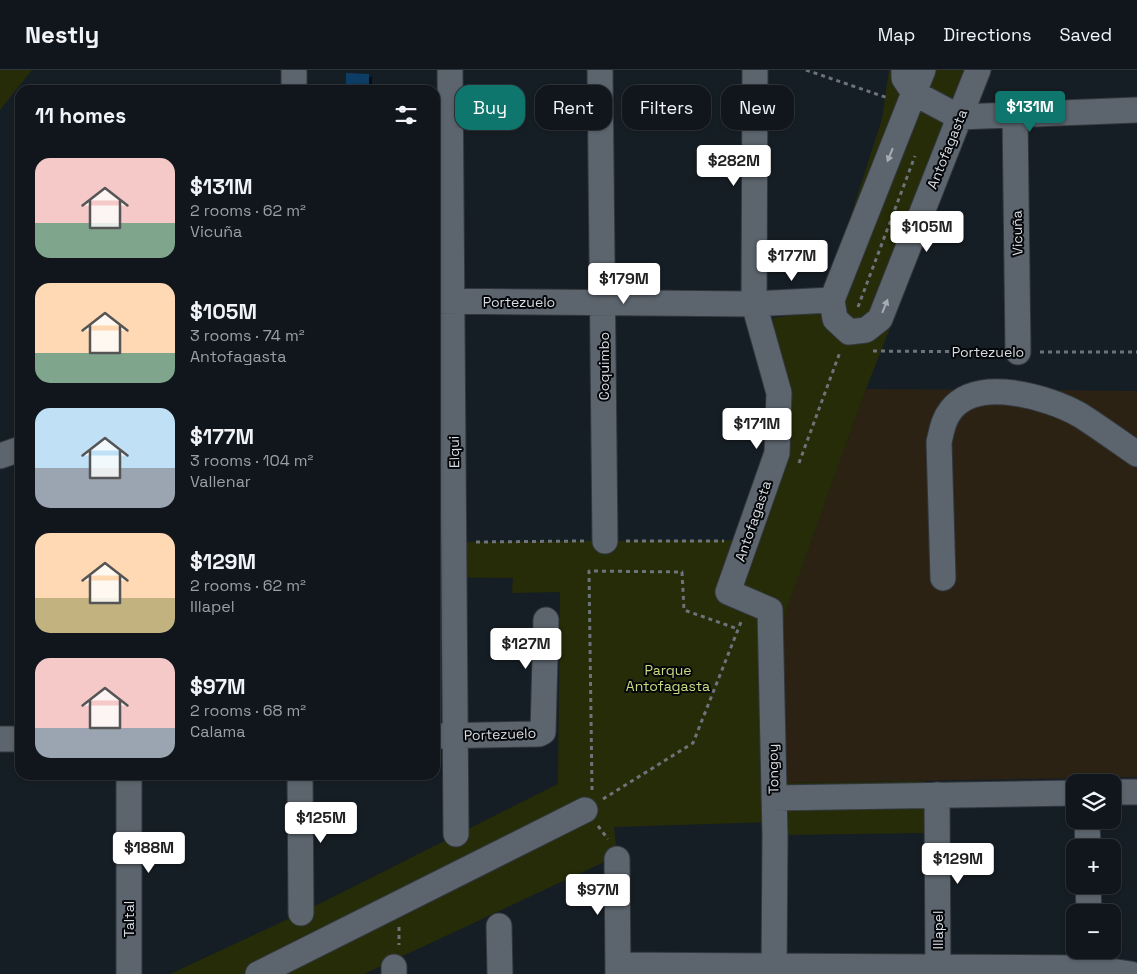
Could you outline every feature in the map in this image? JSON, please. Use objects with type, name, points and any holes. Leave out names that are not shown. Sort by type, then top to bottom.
[{"type":"street","points":[[294,70],[294,85]]},
{"type":"street","name":"Elqui","points":[[450,70],[444,302],[446,736],[456,834]]},
{"type":"street","name":"Coquimbo","points":[[600,70],[604,303],[605,541]]},
{"type":"street","name":"Antofagasta","points":[[728,592],[777,452],[779,393],[754,304],[755,70]]},
{"type":"street","name":"Antofagasta","points":[[832,300],[835,319],[849,332],[866,330],[880,319],[978,70]]},
{"type":"street","points":[[832,300],[911,83],[959,117],[1016,113],[1137,110]]},
{"type":"street","name":"Vicuña","points":[[1016,113],[1018,352]]},
{"type":"street","name":"Portezuelo","points":[[444,302],[754,304],[832,300]]},
{"type":"street","points":[[943,578],[939,442],[943,422],[952,409],[966,398],[994,392],[1024,394],[1047,401],[1079,414],[1137,454]]},
{"type":"street","points":[[0,456],[15,450]]},
{"type":"street","name":"Tongoy","points":[[728,592],[770,610],[775,836],[774,969]]},
{"type":"street","name":"Portezuelo","points":[[446,736],[540,734],[543,732],[546,620]]},
{"type":"street","points":[[0,739],[15,739]]},
{"type":"street","name":"Taltal","points":[[129,780],[129,974]]},
{"type":"street","points":[[300,780],[301,913]]},
{"type":"street","points":[[1121,792],[1137,792]]},
{"type":"street","points":[[774,798],[1066,793]]},
{"type":"street","name":"Illapel","points":[[937,796],[938,971]]},
{"type":"street","points":[[258,974],[398,904],[589,803]]},
{"type":"street","points":[[618,859],[619,970],[938,971],[1090,964],[1131,974]]},
{"type":"street","points":[[500,926],[500,974]]},
{"type":"path","points":[[806,70],[911,83]]},
{"type":"path","points":[[840,351],[849,351]]},
{"type":"path","name":"Portezuelo","points":[[868,351],[1137,352]]},
{"type":"path","points":[[618,859],[616,848],[589,803],[589,572],[682,572],[684,610],[738,629]]},
{"type":"path","points":[[394,971],[399,958],[398,904]]},
{"type":"shaded area","points":[[866,389],[1137,391],[1137,777],[1121,777],[1121,774],[1066,774],[1066,778],[781,783],[780,629]]},
{"type":"green space","points":[[0,70],[32,70],[20,85],[15,85],[15,91],[0,110]]},
{"type":"green space","name":"Parque Antofagasta","points":[[889,70],[992,70],[866,389],[780,629],[774,822],[614,827],[617,856],[364,974],[170,974],[301,913],[558,784],[560,592],[512,593],[513,578],[440,577],[440,542],[746,540],[779,393],[773,318],[820,311],[882,119]]},
{"type":"green space","points":[[925,781],[925,833],[783,835],[781,783]]},
{"type":"building","points":[[346,73],[369,74],[369,85],[346,85]]}]
